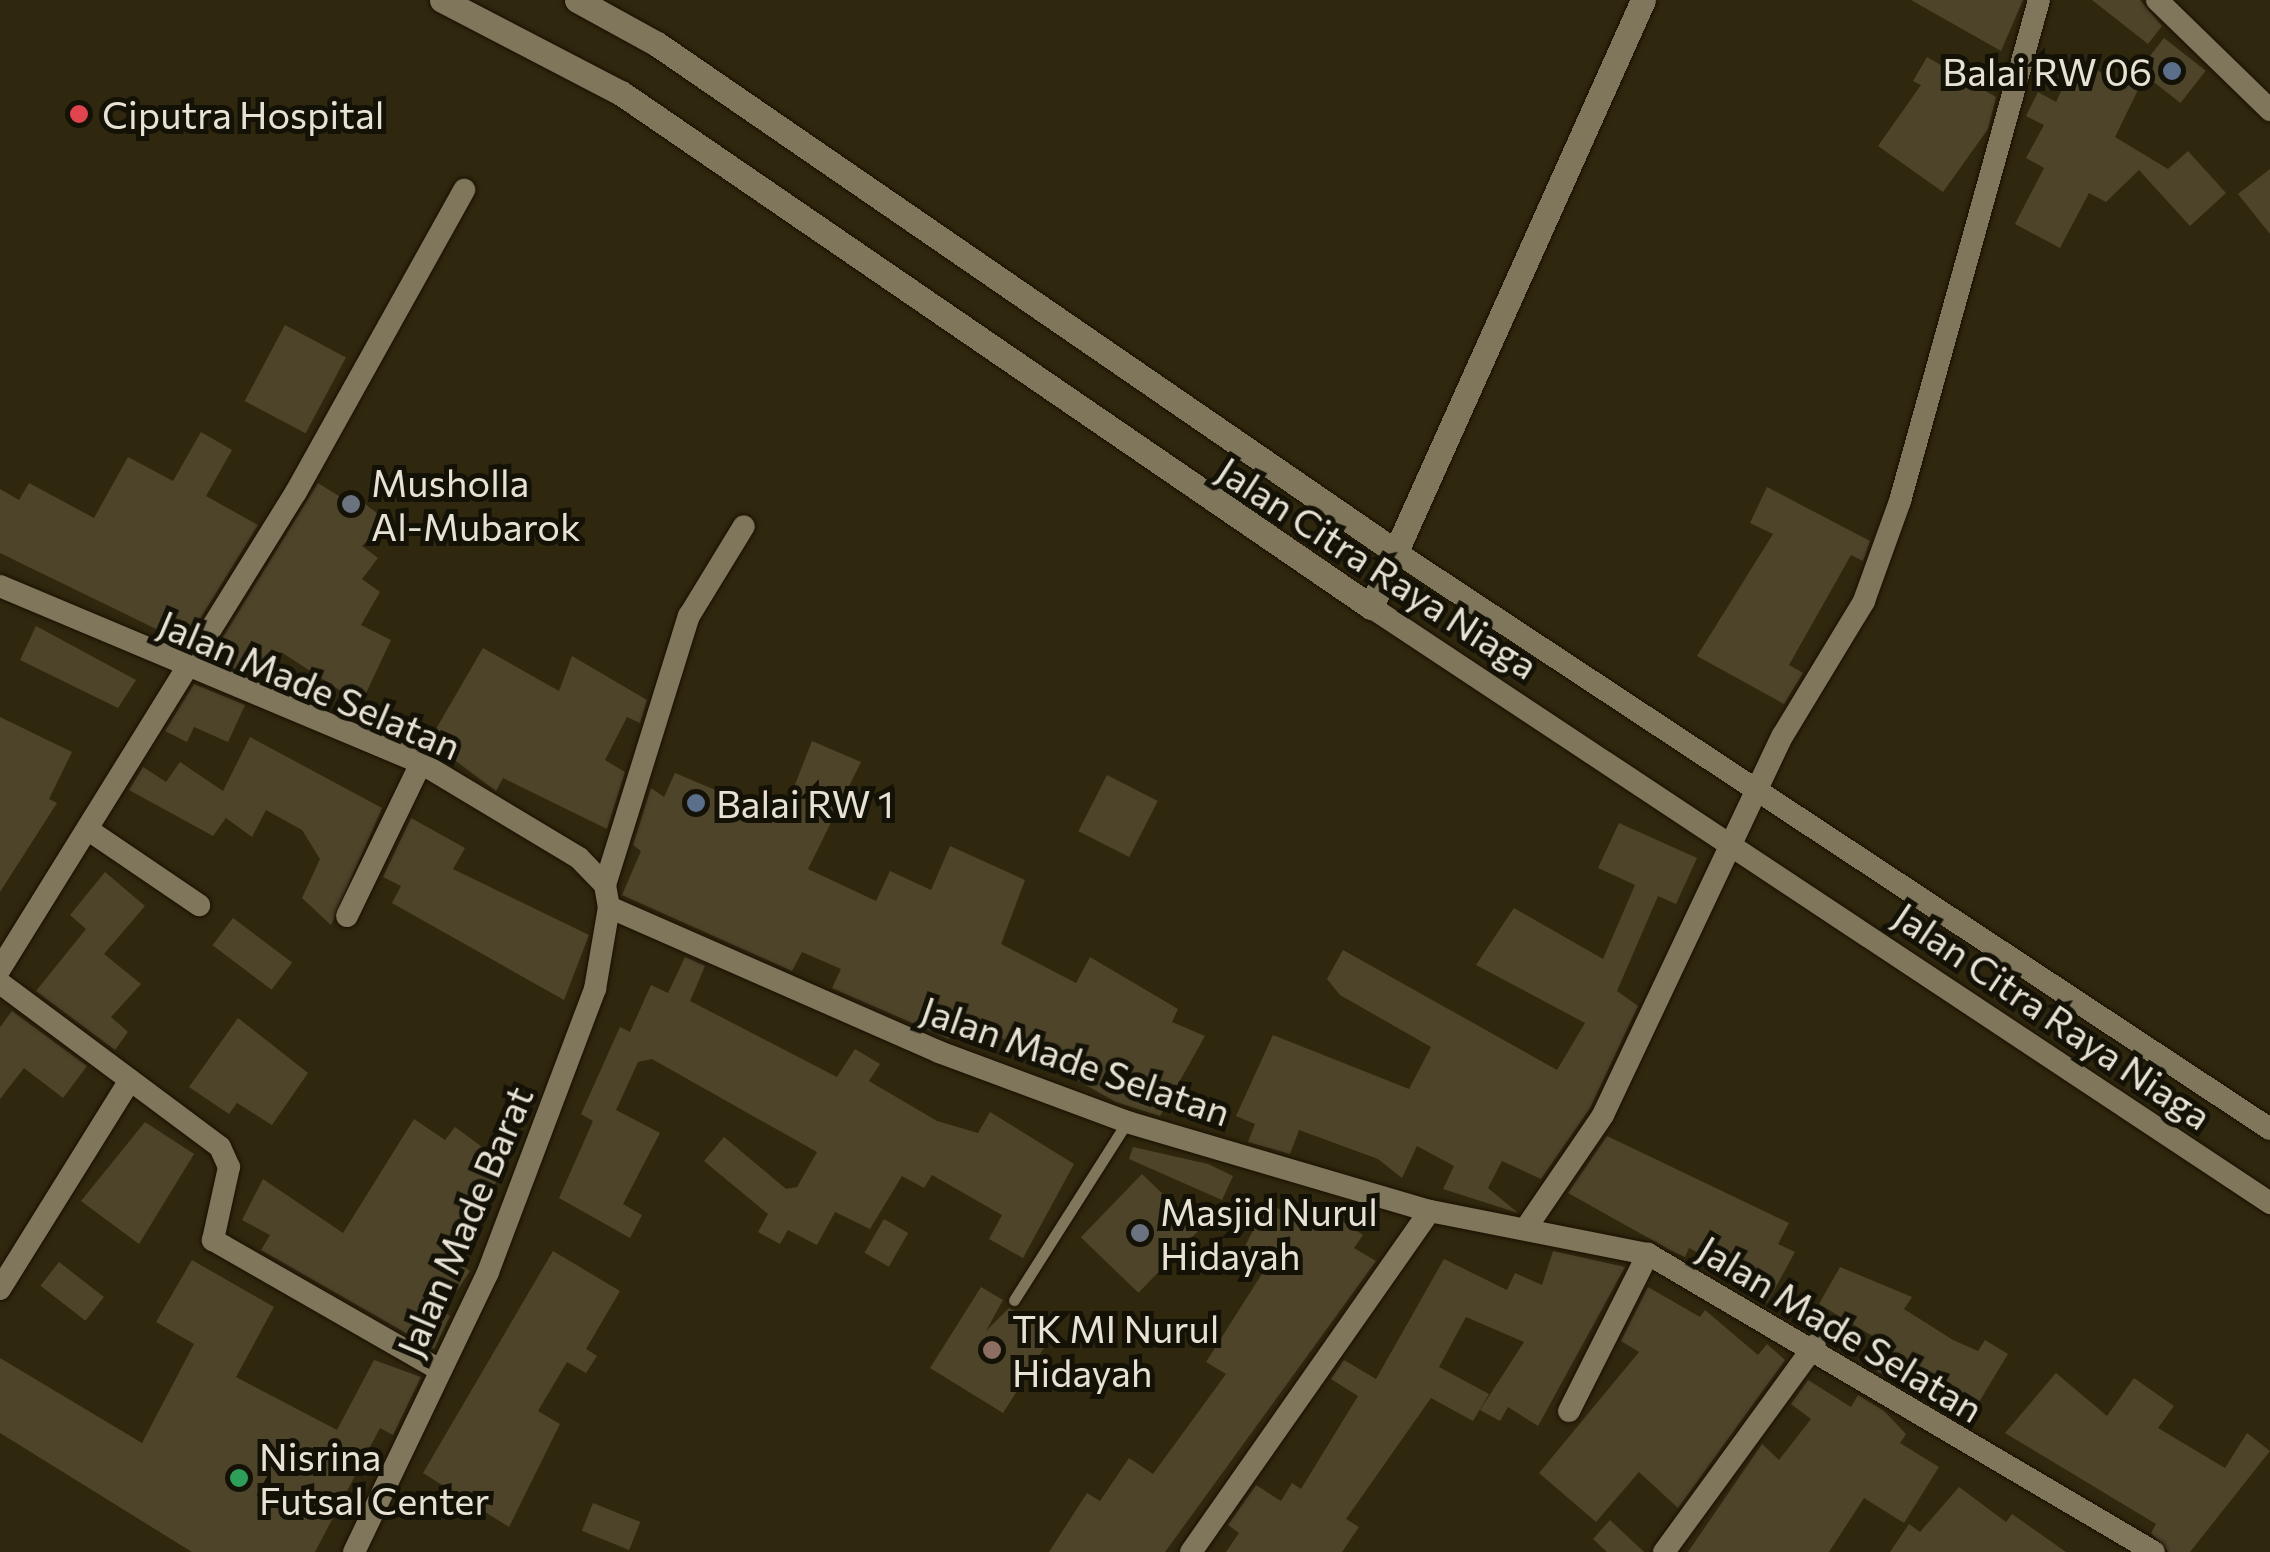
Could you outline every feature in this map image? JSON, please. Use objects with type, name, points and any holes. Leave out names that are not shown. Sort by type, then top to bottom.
[{"type":"street","name":"Jalan Citra Raya Niaga","points":[[442,0],[621,93],[1371,607],[2270,1203]]},
{"type":"street","name":"Jalan Citra Raya Niaga","points":[[578,0],[657,44],[1396,552],[1759,784],[2270,1129]]},
{"type":"street","points":[[1371,607],[1643,0]]},
{"type":"street","points":[[1526,1228],[1603,1115],[1734,845],[1759,784],[1864,601],[1900,501],[2039,0]]},
{"type":"street","points":[[2157,0],[2270,110]]},
{"type":"street","points":[[0,969],[90,831],[180,668],[296,492],[464,190]]},
{"type":"street","name":"Jalan Made Barat","points":[[354,1552],[488,1272],[595,989],[607,896],[677,648],[744,526]]},
{"type":"street","name":"Jalan Made Selatan","points":[[0,586],[180,668],[422,763],[579,858],[607,896],[939,1052],[1127,1122],[1430,1211],[1648,1254],[1815,1346],[2154,1552]]},
{"type":"street","points":[[347,916],[422,763]]},
{"type":"street","points":[[90,831],[198,904]]},
{"type":"street","points":[[0,983],[228,1157],[213,1240],[440,1370]]},
{"type":"street","points":[[0,1288],[130,1080]]},
{"type":"street","points":[[1190,1552],[1430,1211]]},
{"type":"street","points":[[1568,1411],[1648,1254]]},
{"type":"street","points":[[1664,1552],[1815,1346]]},
{"type":"lane","points":[[1014,1300],[1127,1122]]},
{"type":"building","points":[[1911,0],[2023,0],[2001,51]]},
{"type":"building","points":[[2092,0],[2140,0],[2162,26],[2148,44]]},
{"type":"building","name":"Balai RW 06","points":[[2164,38],[2206,71],[2181,103],[2139,70]]},
{"type":"building","points":[[1927,57],[1996,97],[1988,129],[1943,192],[1878,146],[1921,85],[1913,81]]},
{"type":"building","points":[[2076,60],[2138,90],[2115,137],[2168,169],[2188,151],[2226,193],[2190,226],[2139,170],[2106,202],[2089,193],[2060,248],[2015,224],[2044,168],[2026,158],[2044,125],[2026,116],[2038,92],[2056,102]]},
{"type":"building","points":[[2270,169],[2270,234],[2238,194]]},
{"type":"building","points":[[285,325],[346,357],[306,433],[245,401]]},
{"type":"building","points":[[201,432],[232,450],[206,496],[258,525],[185,643],[0,553],[0,489],[19,500],[29,483],[94,518],[128,457],[173,481]]},
{"type":"building","points":[[318,483],[342,498],[347,490],[387,521],[362,546],[378,558],[362,579],[380,592],[361,625],[391,640],[361,704],[281,652],[271,669],[246,654],[237,670],[210,658]]},
{"type":"building","points":[[1767,487],[1870,541],[1863,561],[1851,555],[1789,665],[1803,673],[1784,704],[1697,656],[1773,534],[1750,523]]},
{"type":"building","points":[[36,626],[136,680],[118,708],[20,660]]},
{"type":"building","points":[[483,648],[559,691],[572,656],[647,700],[640,723],[627,717],[605,760],[625,772],[607,829],[503,778],[496,791],[429,741]]},
{"type":"building","points":[[194,684],[245,705],[228,742],[194,727],[187,742],[165,731]]},
{"type":"building","points":[[0,717],[72,752],[49,799],[57,803],[0,892]]},
{"type":"building","points":[[250,737],[382,808],[331,925],[302,898],[320,859],[302,830],[266,810],[252,837],[226,818],[213,836],[129,790],[143,767],[166,782],[180,762],[223,791]]},
{"type":"building","points":[[812,741],[861,762],[808,869],[876,901],[890,871],[931,890],[950,846],[1025,880],[1001,944],[1076,983],[1090,957],[1178,1009],[1172,1022],[1205,1036],[1160,1116],[1116,1102],[973,1022],[966,1037],[953,1031],[949,1039],[832,988],[841,969],[802,952],[792,971],[622,895],[641,851],[633,845],[651,788],[664,797],[675,773],[782,818]]},
{"type":"building","points":[[1107,775],[1158,801],[1129,857],[1078,831]]},
{"type":"building","points":[[411,818],[465,848],[453,869],[589,935],[564,1000],[392,903],[401,886],[383,877]]},
{"type":"building","points":[[1619,823],[1697,858],[1676,904],[1658,896],[1617,991],[1638,1006],[1590,1108],[1541,1179],[1502,1161],[1488,1188],[1518,1213],[1443,1189],[1454,1166],[1417,1146],[1402,1178],[1378,1159],[1299,1130],[1290,1154],[1248,1142],[1255,1124],[1236,1116],[1273,1035],[1409,1089],[1431,1047],[1340,995],[1327,979],[1343,950],[1557,1070],[1585,1023],[1476,965],[1514,908],[1603,959],[1635,885],[1598,868]]},
{"type":"building","points":[[105,872],[145,906],[104,954],[141,984],[111,1017],[128,1032],[115,1050],[36,991],[86,929],[70,915]]},
{"type":"building","points":[[233,918],[292,963],[272,990],[213,945]]},
{"type":"building","points":[[685,957],[705,966],[690,1001],[837,1077],[855,1049],[880,1064],[869,1081],[937,1121],[978,1133],[990,1112],[1074,1164],[1023,1258],[989,1239],[1002,1215],[932,1175],[924,1188],[902,1176],[870,1229],[835,1212],[817,1245],[788,1230],[780,1244],[758,1232],[768,1214],[704,1161],[724,1137],[786,1189],[797,1187],[817,1152],[652,1059],[638,1062],[616,1110],[660,1133],[623,1204],[642,1215],[630,1238],[559,1198],[593,1121],[581,1114],[620,1027],[630,1032],[651,985],[668,993]]},
{"type":"building","points":[[12,1011],[87,1066],[63,1098],[24,1068],[0,1099],[0,1027]]},
{"type":"building","points":[[238,1018],[308,1073],[272,1125],[237,1103],[229,1114],[189,1087]]},
{"type":"building","points":[[414,1119],[445,1140],[455,1127],[508,1166],[473,1213],[483,1219],[455,1261],[470,1271],[443,1311],[450,1316],[434,1349],[261,1250],[270,1235],[242,1220],[263,1179],[343,1233]]},
{"type":"building","points":[[145,1122],[194,1154],[139,1244],[81,1201]]},
{"type":"building","points":[[1607,1136],[1789,1223],[1778,1244],[1795,1252],[1767,1303],[1733,1286],[1739,1273],[1689,1248],[1685,1257],[1670,1250],[1568,1193]]},
{"type":"building","points":[[1133,1147],[1208,1164],[1233,1176],[1222,1200],[1129,1159]]},
{"type":"building","name":"Masjid Nurul Hidayah","points":[[1142,1174],[1200,1230],[1138,1293],[1081,1237]]},
{"type":"building","points":[[1267,1203],[1317,1228],[1328,1212],[1363,1235],[1354,1248],[1376,1261],[1165,1552],[1049,1552],[1087,1493],[1100,1501],[1129,1458],[1153,1474],[1226,1374],[1206,1362],[1265,1269],[1240,1256]]},
{"type":"building","points":[[884,1219],[908,1233],[889,1267],[864,1253]]},
{"type":"building","points":[[553,1251],[620,1291],[586,1349],[597,1356],[586,1373],[567,1362],[538,1411],[560,1424],[509,1527],[423,1473]]},
{"type":"building","points":[[1553,1251],[1625,1267],[1538,1426],[1508,1407],[1500,1421],[1480,1410],[1524,1342],[1466,1317],[1439,1367],[1489,1394],[1473,1421],[1431,1398],[1346,1519],[1359,1527],[1342,1552],[1226,1552],[1239,1533],[1228,1525],[1256,1485],[1281,1501],[1292,1483],[1301,1489],[1358,1396],[1331,1379],[1344,1360],[1376,1379],[1444,1259],[1507,1290],[1515,1273],[1542,1285]]},
{"type":"building","name":"Nisrina Futsal Center","points":[[192,1260],[274,1307],[236,1377],[337,1430],[374,1360],[421,1377],[393,1435],[380,1428],[315,1552],[192,1552],[0,1433],[0,1358],[142,1443],[194,1344],[156,1322]]},
{"type":"building","points":[[59,1262],[104,1297],[85,1321],[41,1286]]},
{"type":"building","points":[[1840,1267],[1912,1297],[1904,1309],[1953,1340],[1978,1351],[1985,1340],[2008,1354],[1979,1402],[1953,1387],[1943,1404],[1874,1370],[1889,1346],[1819,1304]]},
{"type":"building","name":"TK MI Nurul Hidayah","points":[[981,1287],[1003,1300],[986,1331],[1009,1308],[1054,1332],[1003,1413],[930,1368]]},
{"type":"building","points":[[1648,1287],[1700,1317],[1705,1310],[1758,1355],[1767,1344],[1785,1360],[1678,1508],[1639,1472],[1596,1522],[1539,1473],[1639,1352],[1621,1341]]},
{"type":"building","points":[[2056,1373],[2107,1416],[2134,1378],[2174,1406],[2158,1428],[2225,1468],[2247,1433],[2270,1451],[2190,1552],[2169,1552],[2151,1533],[2156,1524],[2005,1433]]},
{"type":"building","points":[[1808,1380],[1851,1407],[1858,1395],[1884,1411],[1906,1434],[1900,1443],[1939,1467],[1904,1523],[1864,1498],[1829,1552],[1688,1552],[1762,1444],[1779,1460],[1811,1419],[1791,1404]]},
{"type":"building","points":[[1959,1487],[2006,1522],[2012,1514],[2066,1552],[1890,1552],[1909,1524],[1920,1532]]},
{"type":"building","points":[[593,1503],[640,1522],[629,1550],[582,1531]]},
{"type":"building","points":[[1610,1520],[1644,1552],[1607,1552],[1593,1539]]},
{"type":"place","name":"Balai RW 06","points":[[2172,71]]},
{"type":"place","name":"Ciputra Hospital","points":[[79,114]]},
{"type":"place","name":"Musholla Al-Mubarok","points":[[351,504]]},
{"type":"place","name":"Balai RW 1","points":[[696,803]]},
{"type":"place","name":"Masjid Nurul Hidayah","points":[[1140,1233]]},
{"type":"place","name":"TK MI Nurul Hidayah","points":[[992,1350]]},
{"type":"place","name":"Nisrina Futsal Center","points":[[239,1478]]}]
